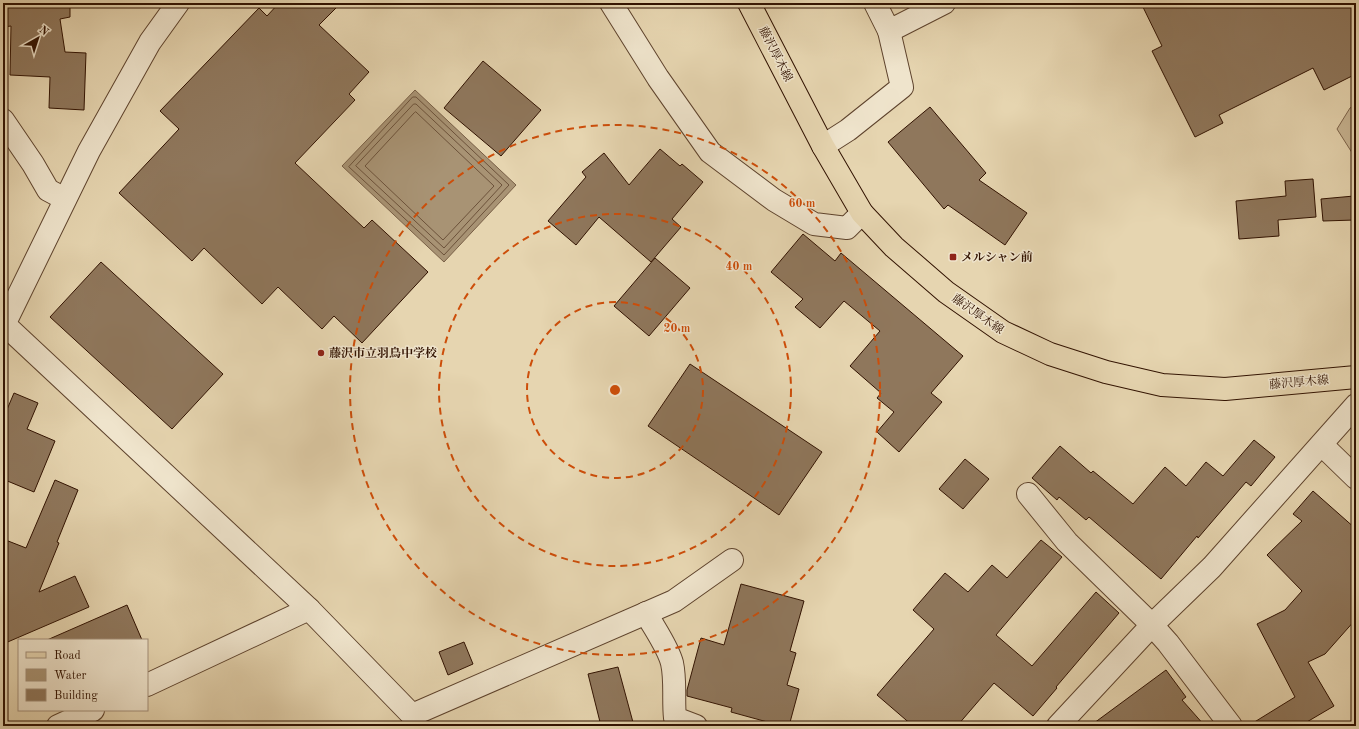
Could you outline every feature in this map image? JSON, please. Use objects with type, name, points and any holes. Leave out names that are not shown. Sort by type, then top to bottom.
[{"type":"main road","name":"藤沢厚木線","points":[[750,3],[823,146],[862,213],[894,247],[946,292],[1003,332],[1050,354],[1106,372],[1162,385],[1226,389],[1356,377]]},
{"type":"street","points":[[178,3],[150,42],[89,151],[4,326],[309,609],[412,715],[674,601],[732,560]]},
{"type":"street","points":[[611,3],[658,78],[710,152],[774,200],[814,224],[847,228],[862,213]]},
{"type":"street","points":[[823,146],[848,130],[902,87],[889,31],[875,3]]},
{"type":"street","points":[[889,31],[944,3]]},
{"type":"street","points":[[3,120],[33,164],[48,190],[66,200]]},
{"type":"street","points":[[1064,724],[1152,625],[1212,567],[1356,405]]},
{"type":"street","points":[[1322,445],[1356,478]]},
{"type":"street","points":[[1028,494],[1067,542],[1152,625],[1168,643],[1231,726]]},
{"type":"street","points":[[148,685],[309,609]]},
{"type":"street","points":[[646,613],[672,661],[674,675],[674,722],[696,726]]},
{"type":"street","points":[[58,726],[91,711]]},
{"type":"shaded area","points":[[1356,104],[1356,159],[1337,129],[1350,108]]},
{"type":"water","points":[[415,90],[516,185],[444,262],[342,166]]},
{"type":"building","points":[[3,3],[70,3],[70,17],[60,19],[65,52],[86,53],[84,110],[49,108],[50,77],[10,75],[11,26],[3,27]]},
{"type":"building","points":[[279,3],[341,3],[319,25],[369,72],[349,94],[355,100],[295,163],[364,228],[372,220],[428,272],[362,343],[334,316],[322,329],[278,287],[262,304],[204,248],[192,261],[119,193],[179,129],[160,111],[259,8],[267,16]]},
{"type":"building","points":[[1141,3],[1356,3],[1356,74],[1324,90],[1313,68],[1219,115],[1223,123],[1195,137],[1152,51],[1162,46]]},
{"type":"building","points":[[483,61],[541,110],[501,156],[444,108]]},
{"type":"building","points":[[930,107],[986,173],[979,180],[1027,213],[1005,245],[948,205],[944,209],[888,142]]},
{"type":"building","points":[[660,149],[680,166],[682,164],[703,182],[672,219],[681,227],[651,262],[599,217],[576,245],[548,221],[586,177],[582,172],[604,153],[629,185]]},
{"type":"building","points":[[1313,179],[1316,217],[1278,220],[1279,236],[1239,239],[1236,201],[1286,196],[1285,181]]},
{"type":"building","points":[[1354,196],[1355,220],[1323,221],[1321,199]]},
{"type":"building","points":[[803,234],[835,261],[841,253],[963,356],[931,393],[942,402],[899,452],[877,432],[894,412],[877,398],[881,393],[850,366],[880,331],[844,301],[820,328],[795,307],[803,299],[771,272]]},
{"type":"building","points":[[655,258],[690,288],[649,336],[614,306]]},
{"type":"building","points":[[101,262],[223,374],[172,429],[50,317]]},
{"type":"building","points":[[690,364],[822,452],[779,515],[648,426]]},
{"type":"building","points":[[14,393],[38,403],[27,429],[55,441],[34,492],[5,480],[3,486],[3,419]]},
{"type":"building","points":[[1254,440],[1275,457],[1251,486],[1246,482],[1198,538],[1197,536],[1161,579],[1089,517],[1086,520],[1059,497],[1057,500],[1032,478],[1060,446],[1091,473],[1093,471],[1133,504],[1165,467],[1186,486],[1206,462],[1223,476]]},
{"type":"building","points":[[965,459],[989,479],[963,509],[939,489]]},
{"type":"building","points":[[55,480],[78,490],[39,592],[75,576],[89,607],[3,644],[3,539],[26,548]]},
{"type":"building","points":[[1313,491],[1356,529],[1356,619],[1325,654],[1308,662],[1334,706],[1300,726],[1248,726],[1295,697],[1257,624],[1285,610],[1302,591],[1267,555],[1302,521],[1293,514]]},
{"type":"building","points":[[1041,540],[1062,557],[996,635],[1032,666],[1096,592],[1119,613],[1033,716],[994,683],[957,726],[913,726],[877,695],[934,629],[913,610],[945,573],[968,592],[992,565],[1007,578]]},
{"type":"building","points":[[741,584],[804,601],[790,651],[796,653],[787,685],[799,689],[789,726],[782,726],[731,712],[732,708],[687,696],[687,690],[701,638],[724,645]]},
{"type":"building","points":[[127,605],[142,639],[49,639]]},
{"type":"building","points":[[464,642],[473,664],[448,675],[439,652]]},
{"type":"building","points":[[618,667],[634,726],[601,726],[588,674]]},
{"type":"building","points":[[1166,670],[1186,697],[1182,700],[1205,726],[1090,726]]},
{"type":"place","name":"メルシャン前","points":[[953,257]]},
{"type":"place","name":"藤沢市立羽鳥中学校","points":[[321,353]]}]
